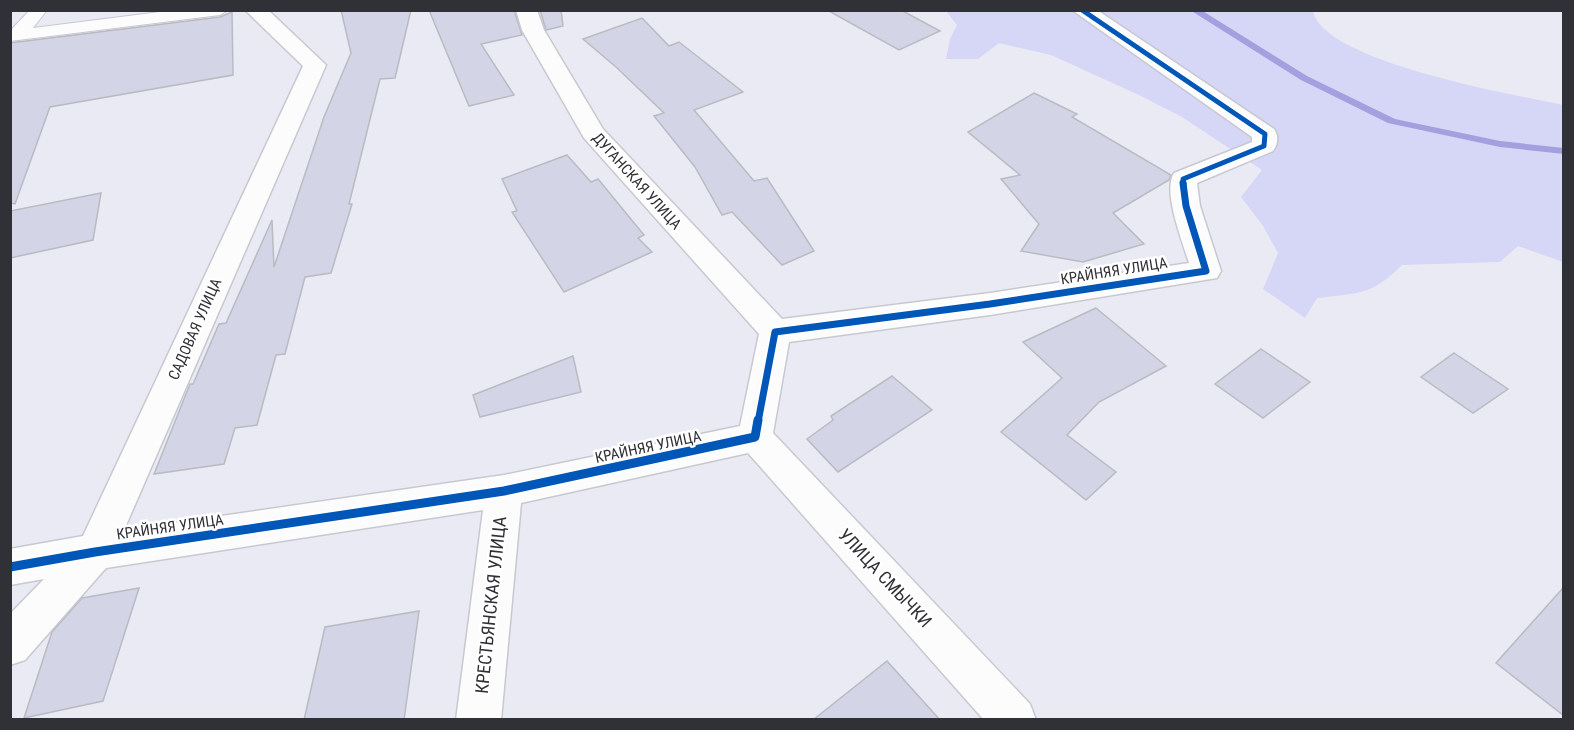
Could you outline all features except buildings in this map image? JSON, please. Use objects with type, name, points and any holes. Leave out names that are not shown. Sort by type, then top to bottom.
[{"type":"street","name":"САДОВАЯ УЛИЦА","points":[[10,645],[95,552],[315,65],[255,10]]},
{"type":"street","name":"ДУГАНСКАЯ УЛИЦА","points":[[526,10],[533,30],[592,133],[775,332]]},
{"type":"street","name":"КРАЙНЯЯ УЛИЦА","points":[[775,332],[990,304],[1206,271],[1186,206],[1183,179],[1264,146],[1265,134],[1082,10]]},
{"type":"street","points":[[755,437],[775,332]]},
{"type":"street","name":"КРАЙНЯЯ УЛИЦА","points":[[10,567],[95,552],[504,491],[755,437]]},
{"type":"street","name":"УЛИЦА СМЫЧКИ","points":[[755,437],[1014,720]]},
{"type":"street","name":"КРЕСТЬЯНСКАЯ УЛИЦА","points":[[478,720],[504,491]]},
{"type":"lane","points":[[14,36],[39,10]]},
{"type":"lane","points":[[14,36],[220,10]]},
{"type":"shaded area","points":[[946,11],[1313,11],[1325,29],[1350,46],[1384,61],[1466,84],[1563,105],[1563,262],[1518,246],[1500,262],[1402,265],[1372,288],[1354,294],[1317,298],[1305,318],[1263,289],[1278,253],[1263,226],[1241,197],[1262,170],[1182,117],[1051,55],[999,43],[978,59],[946,59],[950,39],[957,25]]},
{"type":"waterway","points":[[1194,10],[1304,78],[1392,121],[1500,144],[1564,151]]},
{"type":"cycle path","points":[[10,567],[95,552],[504,491],[755,437],[775,332],[990,304],[1206,271],[1186,206],[1183,179],[1264,146],[1265,134],[1082,10]]}]
